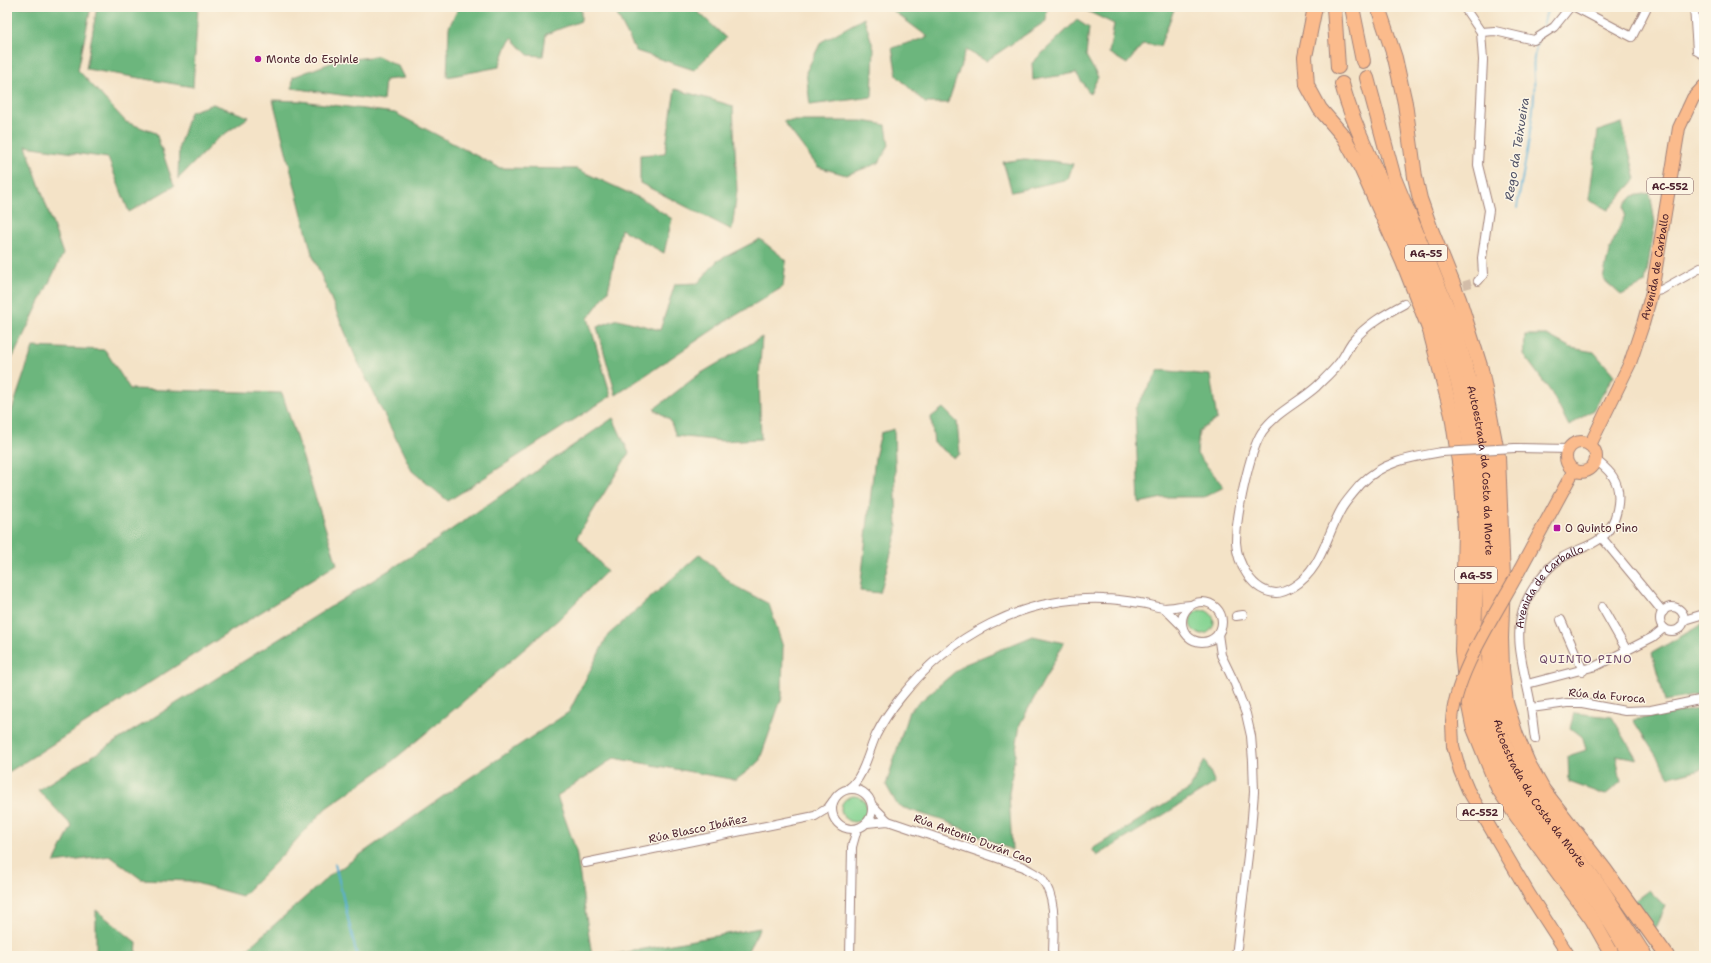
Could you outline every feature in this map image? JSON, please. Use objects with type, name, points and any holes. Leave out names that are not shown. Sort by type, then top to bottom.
[{"type":"highway","points":[[1315,7],[1305,57],[1308,85],[1320,109],[1344,137],[1361,168],[1403,262],[1430,331],[1452,414],[1462,482],[1463,502],[1462,652],[1466,691],[1473,726],[1498,788],[1520,821],[1592,919],[1614,956]]},
{"type":"highway","points":[[1334,7],[1338,67]]},
{"type":"highway","points":[[1352,7],[1363,61]]},
{"type":"highway","points":[[1378,7],[1395,58],[1405,103],[1415,177],[1420,199],[1459,299],[1482,369],[1498,457],[1503,578],[1500,638],[1506,703],[1516,735],[1528,763],[1543,790],[1605,870],[1667,956]]},
{"type":"highway","name":"Autoestrada da Costa da Morte","points":[[1367,78],[1394,178],[1452,319],[1472,386],[1478,415],[1482,435],[1486,481],[1490,563],[1489,673],[1494,705],[1502,737],[1517,769],[1535,801],[1601,888],[1645,956]]},
{"type":"highway","name":"Autoestrada da Costa da Morte","points":[[1342,84],[1358,133],[1380,179],[1444,332],[1459,384],[1476,488],[1477,556],[1475,664],[1479,695],[1486,726],[1499,763],[1531,818],[1597,902],[1630,956]]},
{"type":"main road","name":"Avenida de Carballo","points":[[1590,444],[1630,363],[1644,324],[1652,292],[1679,128],[1693,98],[1704,86]]},
{"type":"main road","points":[[1581,442],[1590,444],[1595,451],[1596,460],[1592,467],[1586,471],[1574,470],[1568,463],[1567,458],[1569,449],[1576,443],[1581,442]]},
{"type":"main road","name":"AC-552","points":[[1569,956],[1529,894],[1468,790],[1460,771],[1453,746],[1452,712],[1457,691],[1470,660],[1574,470]]},
{"type":"street","points":[[1464,7],[1481,32],[1483,60],[1478,165],[1489,210],[1482,258],[1483,275],[1478,281]]},
{"type":"street","points":[[1481,32],[1495,32],[1534,40],[1554,27],[1570,7]]},
{"type":"street","points":[[1575,7],[1632,37],[1647,7]]},
{"type":"street","points":[[1694,7],[1697,51],[1704,56]]},
{"type":"street","points":[[1652,292],[1661,290],[1704,266]]},
{"type":"street","points":[[1404,304],[1386,313],[1370,325],[1353,342],[1340,363],[1314,388],[1279,414],[1262,432],[1251,455],[1238,520],[1236,543],[1240,560],[1247,575],[1261,588],[1277,593],[1287,590],[1301,582],[1316,565],[1342,507],[1362,483],[1383,467],[1409,457],[1442,452],[1515,448],[1569,449]]},
{"type":"street","points":[[1596,460],[1613,477],[1617,485],[1619,499],[1615,517],[1602,538],[1663,612]]},
{"type":"street","name":"Avenida de Carballo","points":[[1535,739],[1519,642],[1519,623],[1525,604],[1549,568],[1561,558],[1602,538]]},
{"type":"street","points":[[852,847],[842,826],[832,814],[833,801],[840,792],[854,785],[861,775],[877,734],[900,697],[918,676],[941,655],[982,627],[1005,616],[1053,602],[1078,599],[1126,600],[1164,608],[1191,605],[1201,601],[1212,604],[1221,615],[1222,620],[1221,628],[1218,634],[1208,641],[1195,641],[1184,632],[1182,626],[1183,614],[1191,605]]},
{"type":"street","points":[[1602,607],[1627,651]]},
{"type":"street","points":[[1164,608],[1182,626]]},
{"type":"street","points":[[1684,620],[1681,612],[1676,608],[1669,608],[1663,612],[1660,620],[1664,628],[1670,631],[1677,630],[1684,620],[1704,614]]},
{"type":"street","points":[[1561,620],[1582,671]]},
{"type":"street","points":[[1527,684],[1582,671],[1627,651],[1653,637],[1664,628]]},
{"type":"street","points":[[1218,634],[1221,655]]},
{"type":"street","points":[[1208,641],[1221,655],[1235,684],[1246,714],[1251,736],[1254,792],[1236,956]]},
{"type":"street","name":"Rúa da Furoca","points":[[1531,708],[1567,702],[1625,710],[1651,710],[1704,699]]},
{"type":"street","points":[[861,775],[865,793]]},
{"type":"street","points":[[842,826],[857,829],[867,824],[872,815],[873,806],[870,798],[858,789],[849,788]]},
{"type":"street","name":"Rúa Blasco Ibáñez","points":[[585,863],[815,816],[828,808],[833,801]]},
{"type":"street","name":"Rúa Antonio Durán Cao","points":[[873,806],[888,820],[1024,867],[1042,879],[1050,896],[1053,918],[1052,956]]},
{"type":"street","name":"Rúa Blasco Ibáñez","points":[[815,816],[829,819],[842,826]]},
{"type":"street","name":"Rúa Antonio Durán Cao","points":[[867,824],[888,820]]},
{"type":"street","points":[[850,956],[852,847],[857,829]]},
{"type":"green space","points":[[7,7],[91,7],[78,70],[126,122],[156,133],[174,186],[129,212],[108,158],[26,146],[63,254],[14,355],[7,365]]},
{"type":"green space","points":[[97,7],[198,7],[193,87],[86,69]]},
{"type":"green space","points":[[459,7],[581,7],[581,21],[546,34],[543,56],[528,55],[512,38],[507,45],[499,67],[447,77],[449,27]]},
{"type":"green space","points":[[613,7],[693,7],[726,38],[694,70],[636,51]]},
{"type":"green space","points":[[893,7],[1047,7],[1046,21],[986,61],[966,50],[948,103],[925,103],[897,76],[892,48],[928,37],[893,11]]},
{"type":"green space","points":[[1090,7],[1175,7],[1160,46],[1143,44],[1127,64],[1109,53],[1114,24],[1087,11]]},
{"type":"green space","points":[[864,18],[874,49],[872,97],[810,105],[806,72],[821,42]]},
{"type":"green space","points":[[1077,20],[1089,28],[1086,56],[1098,77],[1090,94],[1076,73],[1033,80],[1032,63]]},
{"type":"green space","points":[[378,56],[398,66],[404,78],[385,80],[383,101],[292,88],[293,77],[336,61]]},
{"type":"green space","points":[[675,89],[733,106],[737,191],[732,230],[640,183],[640,155],[665,153]]},
{"type":"green space","points":[[273,100],[301,101],[395,113],[500,168],[577,169],[644,200],[672,219],[664,253],[621,229],[608,291],[588,318],[611,396],[448,501],[412,471],[356,358],[312,254]]},
{"type":"green space","points":[[213,104],[249,117],[216,140],[178,179],[179,146],[190,112]]},
{"type":"green space","points":[[783,121],[863,121],[886,125],[889,145],[879,163],[846,175],[818,167]]},
{"type":"green space","points":[[1622,123],[1636,179],[1608,210],[1589,200],[1598,131]]},
{"type":"green space","points":[[1024,159],[1073,164],[1068,179],[1012,192],[1003,162]]},
{"type":"green space","points":[[1650,193],[1655,223],[1645,283],[1621,295],[1603,279],[1609,251],[1625,215],[1624,206],[1633,196]]},
{"type":"green space","points":[[760,239],[786,260],[783,287],[723,323],[616,395],[597,327],[618,319],[660,330],[675,284],[698,283],[717,261]]},
{"type":"green space","points":[[1525,335],[1547,335],[1571,348],[1594,352],[1614,375],[1593,410],[1569,426],[1551,392],[1524,355]]},
{"type":"green space","points":[[762,337],[759,378],[761,439],[722,441],[676,436],[670,420],[654,409],[698,375]]},
{"type":"green space","points":[[33,347],[105,350],[130,389],[282,393],[337,564],[7,773],[7,425]]},
{"type":"green space","points":[[1159,370],[1210,375],[1217,419],[1199,431],[1197,454],[1224,487],[1204,497],[1167,497],[1139,503],[1135,409]]},
{"type":"green space","points":[[943,408],[957,422],[960,454],[954,458],[934,443],[931,417]]},
{"type":"green space","points":[[613,418],[629,453],[577,537],[607,571],[559,619],[444,718],[385,767],[326,808],[242,896],[189,881],[141,879],[110,856],[54,863],[72,826],[38,790],[426,547]]},
{"type":"green space","points":[[894,429],[897,532],[880,593],[860,591],[875,457],[881,433]]},
{"type":"green space","points":[[700,554],[733,585],[769,604],[783,647],[782,697],[759,762],[736,780],[614,758],[557,796],[576,850],[592,956],[239,956],[336,870],[337,871],[462,783],[569,712],[608,635]]},
{"type":"green space","points":[[1202,610],[1211,613],[1214,622],[1211,631],[1202,634],[1193,631],[1190,622],[1193,613]]},
{"type":"green space","points":[[1704,623],[1704,694],[1665,701],[1652,653]]},
{"type":"green space","points":[[1033,636],[1064,643],[1020,724],[1009,793],[1012,850],[947,822],[898,806],[886,785],[909,711],[963,665]]},
{"type":"green space","points":[[1704,708],[1704,768],[1670,777],[1633,720]]},
{"type":"green space","points":[[1574,713],[1612,717],[1637,759],[1616,755],[1621,782],[1605,795],[1569,782],[1568,756],[1586,750],[1583,738],[1570,728]]},
{"type":"green space","points":[[1205,760],[1215,783],[1097,856],[1092,849],[1190,789]]},
{"type":"green space","points":[[854,796],[863,800],[867,809],[863,818],[854,822],[845,818],[841,809],[845,800]]},
{"type":"green space","points":[[1649,890],[1665,906],[1655,928],[1633,902]]},
{"type":"green space","points":[[96,910],[137,943],[136,956],[96,956]]},
{"type":"green space","points":[[760,928],[745,956],[611,956],[611,955]]},
{"type":"waterway","name":"Rego da Teixueira","points":[[1542,29],[1548,7]]},
{"type":"waterway","name":"Rego da Teixueira","points":[[1517,208],[1533,110],[1534,58],[1537,44]]},
{"type":"waterway","points":[[335,864],[357,956]]},
{"type":"tunnel","points":[[1452,289],[1478,281]]},
{"type":"place","name":"Monte do Espinle","points":[[258,59]]},
{"type":"place","name":"O Quinto Pino","points":[[1557,528]]},
{"type":"district","name":"QUINTO PINO","points":[[1586,659]]}]
